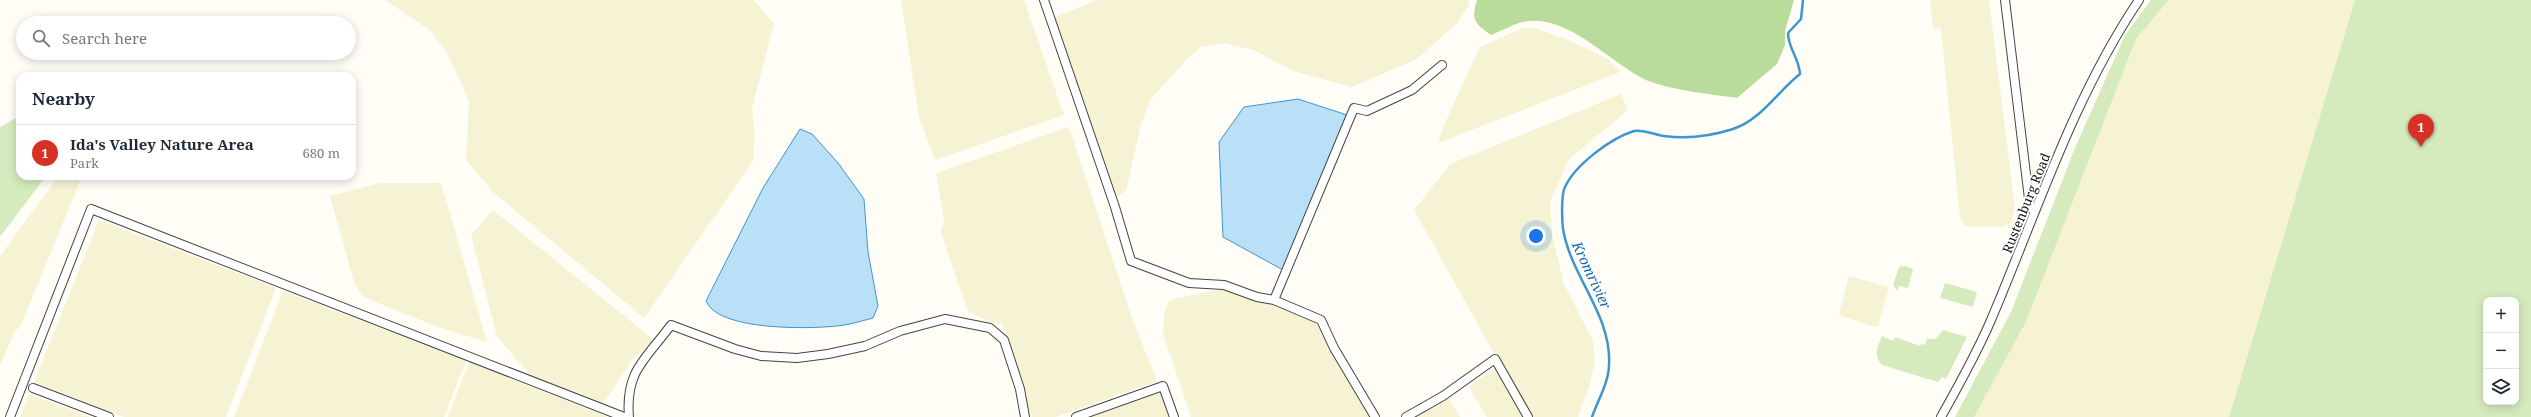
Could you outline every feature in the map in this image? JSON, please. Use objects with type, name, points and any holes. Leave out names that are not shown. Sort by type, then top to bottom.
[{"type":"street","points":[[1044,0],[1115,208],[1131,261],[1189,283],[1224,285],[1257,297],[1274,300],[1321,320],[1334,348],[1375,417]]},
{"type":"street","points":[[2005,0],[2030,207],[2035,211]]},
{"type":"street","name":"Rustenburg Road","points":[[1942,417],[1991,322],[2035,211],[2098,66],[2138,0]]},
{"type":"street","points":[[1274,300],[1354,108],[1367,111],[1412,90],[1442,65]]},
{"type":"street","points":[[10,417],[91,209],[624,417]]},
{"type":"street","points":[[629,417],[628,402],[630,382],[642,360],[670,325],[735,349],[761,356],[797,358],[828,354],[865,346],[900,331],[945,319],[990,328],[1004,340],[1020,389],[1025,417]]},
{"type":"street","points":[[1406,417],[1442,396],[1495,359],[1528,417]]},
{"type":"street","points":[[1076,417],[1163,386],[1174,417]]},
{"type":"street","points":[[34,388],[109,417]]},
{"type":"shaded area","points":[[385,0],[754,0],[774,24],[752,108],[755,134],[753,161],[644,318],[493,192],[466,160],[469,101],[447,53],[431,31]]},
{"type":"shaded area","points":[[901,0],[1024,0],[1064,115],[935,160],[919,117]]},
{"type":"shaded area","points":[[1098,0],[1469,0],[1469,5],[1457,23],[1417,59],[1352,87],[1293,71],[1254,50],[1223,43],[1201,47],[1187,59],[1151,99],[1141,124],[1126,191],[1116,197],[1054,17]]},
{"type":"shaded area","points":[[1930,0],[1989,0],[2015,208],[2011,223],[2004,227],[1965,226],[1960,217],[1941,29],[1933,28]]},
{"type":"shaded area","points":[[2169,0],[2355,0],[2229,417],[1974,417],[2026,322],[2136,39]]},
{"type":"shaded area","points":[[1523,28],[1536,28],[1573,42],[1608,59],[1620,72],[1438,143],[1444,125],[1480,47]]},
{"type":"shaded area","points":[[1621,94],[1628,110],[1568,160],[1550,203],[1553,238],[1564,284],[1593,341],[1595,362],[1590,384],[1578,417],[1533,417],[1496,357],[1414,210],[1450,164]]},
{"type":"shaded area","points":[[1069,127],[1133,321],[1157,381],[1056,417],[1032,417],[1025,400],[1028,398],[1002,324],[993,323],[968,312],[941,233],[944,221],[936,173]]},
{"type":"shaded area","points":[[56,180],[80,180],[22,323],[13,335],[0,366],[0,256]]},
{"type":"shaded area","points":[[381,183],[441,183],[487,342],[438,327],[363,297],[355,285],[330,196]]},
{"type":"shaded area","points":[[493,210],[654,340],[632,360],[603,404],[533,378],[497,337],[471,235]]},
{"type":"shaded area","points":[[99,220],[276,288],[226,417],[124,417],[34,382]]},
{"type":"shaded area","points":[[1849,276],[1889,287],[1878,326],[1875,327],[1839,315]]},
{"type":"shaded area","points":[[1222,289],[1273,304],[1317,323],[1372,417],[1191,417],[1163,334],[1164,314],[1169,300]]},
{"type":"shaded area","points":[[283,291],[466,361],[444,417],[234,417]]},
{"type":"shaded area","points":[[469,362],[608,417],[448,417]]},
{"type":"shaded area","points":[[1494,368],[1525,417],[1487,417],[1469,387]]},
{"type":"shaded area","points":[[1162,392],[1170,417],[1089,417]]},
{"type":"shaded area","points":[[29,394],[90,417],[20,417]]},
{"type":"shaded area","points":[[1449,398],[1460,417],[1414,417]]},
{"type":"green space","points":[[1477,0],[1794,0],[1785,31],[1785,45],[1777,64],[1737,98],[1677,89],[1644,79],[1584,39],[1552,23],[1536,21],[1519,23],[1491,35],[1475,20],[1474,12]]},
{"type":"green space","points":[[2151,0],[2169,0],[2136,39],[2026,322],[1974,417],[1955,417],[2011,312],[2075,148],[2125,35]]},
{"type":"green space","points":[[2355,0],[2531,0],[2531,417],[2229,417]]},
{"type":"green space","points":[[16,118],[16,180],[43,180],[0,237],[0,127]]},
{"type":"green space","points":[[1905,266],[1913,269],[1908,288],[1899,286],[1897,291],[1893,285],[1899,267]]},
{"type":"green space","points":[[1945,283],[1977,292],[1973,307],[1940,298]]},
{"type":"green space","points":[[1943,330],[1967,337],[1946,379],[1942,377],[1938,382],[1882,365],[1879,361],[1877,348],[1882,336],[1893,341],[1895,337],[1920,346],[1921,344],[1925,345],[1927,339],[1936,339]]},
{"type":"water","points":[[1298,99],[1347,115],[1283,270],[1223,237],[1219,142],[1244,107]]},
{"type":"water","points":[[800,129],[812,134],[838,163],[864,199],[868,252],[878,306],[873,318],[846,325],[824,327],[806,328],[766,326],[745,323],[728,318],[714,311],[706,301],[763,188]]},
{"type":"waterway","name":"Kromrivier","points":[[1592,417],[1607,378],[1609,365],[1608,347],[1604,329],[1598,313],[1567,247],[1562,220],[1562,201],[1565,187],[1585,161],[1605,146],[1634,131],[1672,137],[1698,136],[1733,129],[1743,125],[1761,112],[1800,74],[1798,63],[1788,38],[1788,33],[1801,19],[1803,0]]},
{"type":"place","name":"Ida's Valley Nature Area","points":[[2421,147]]}]
